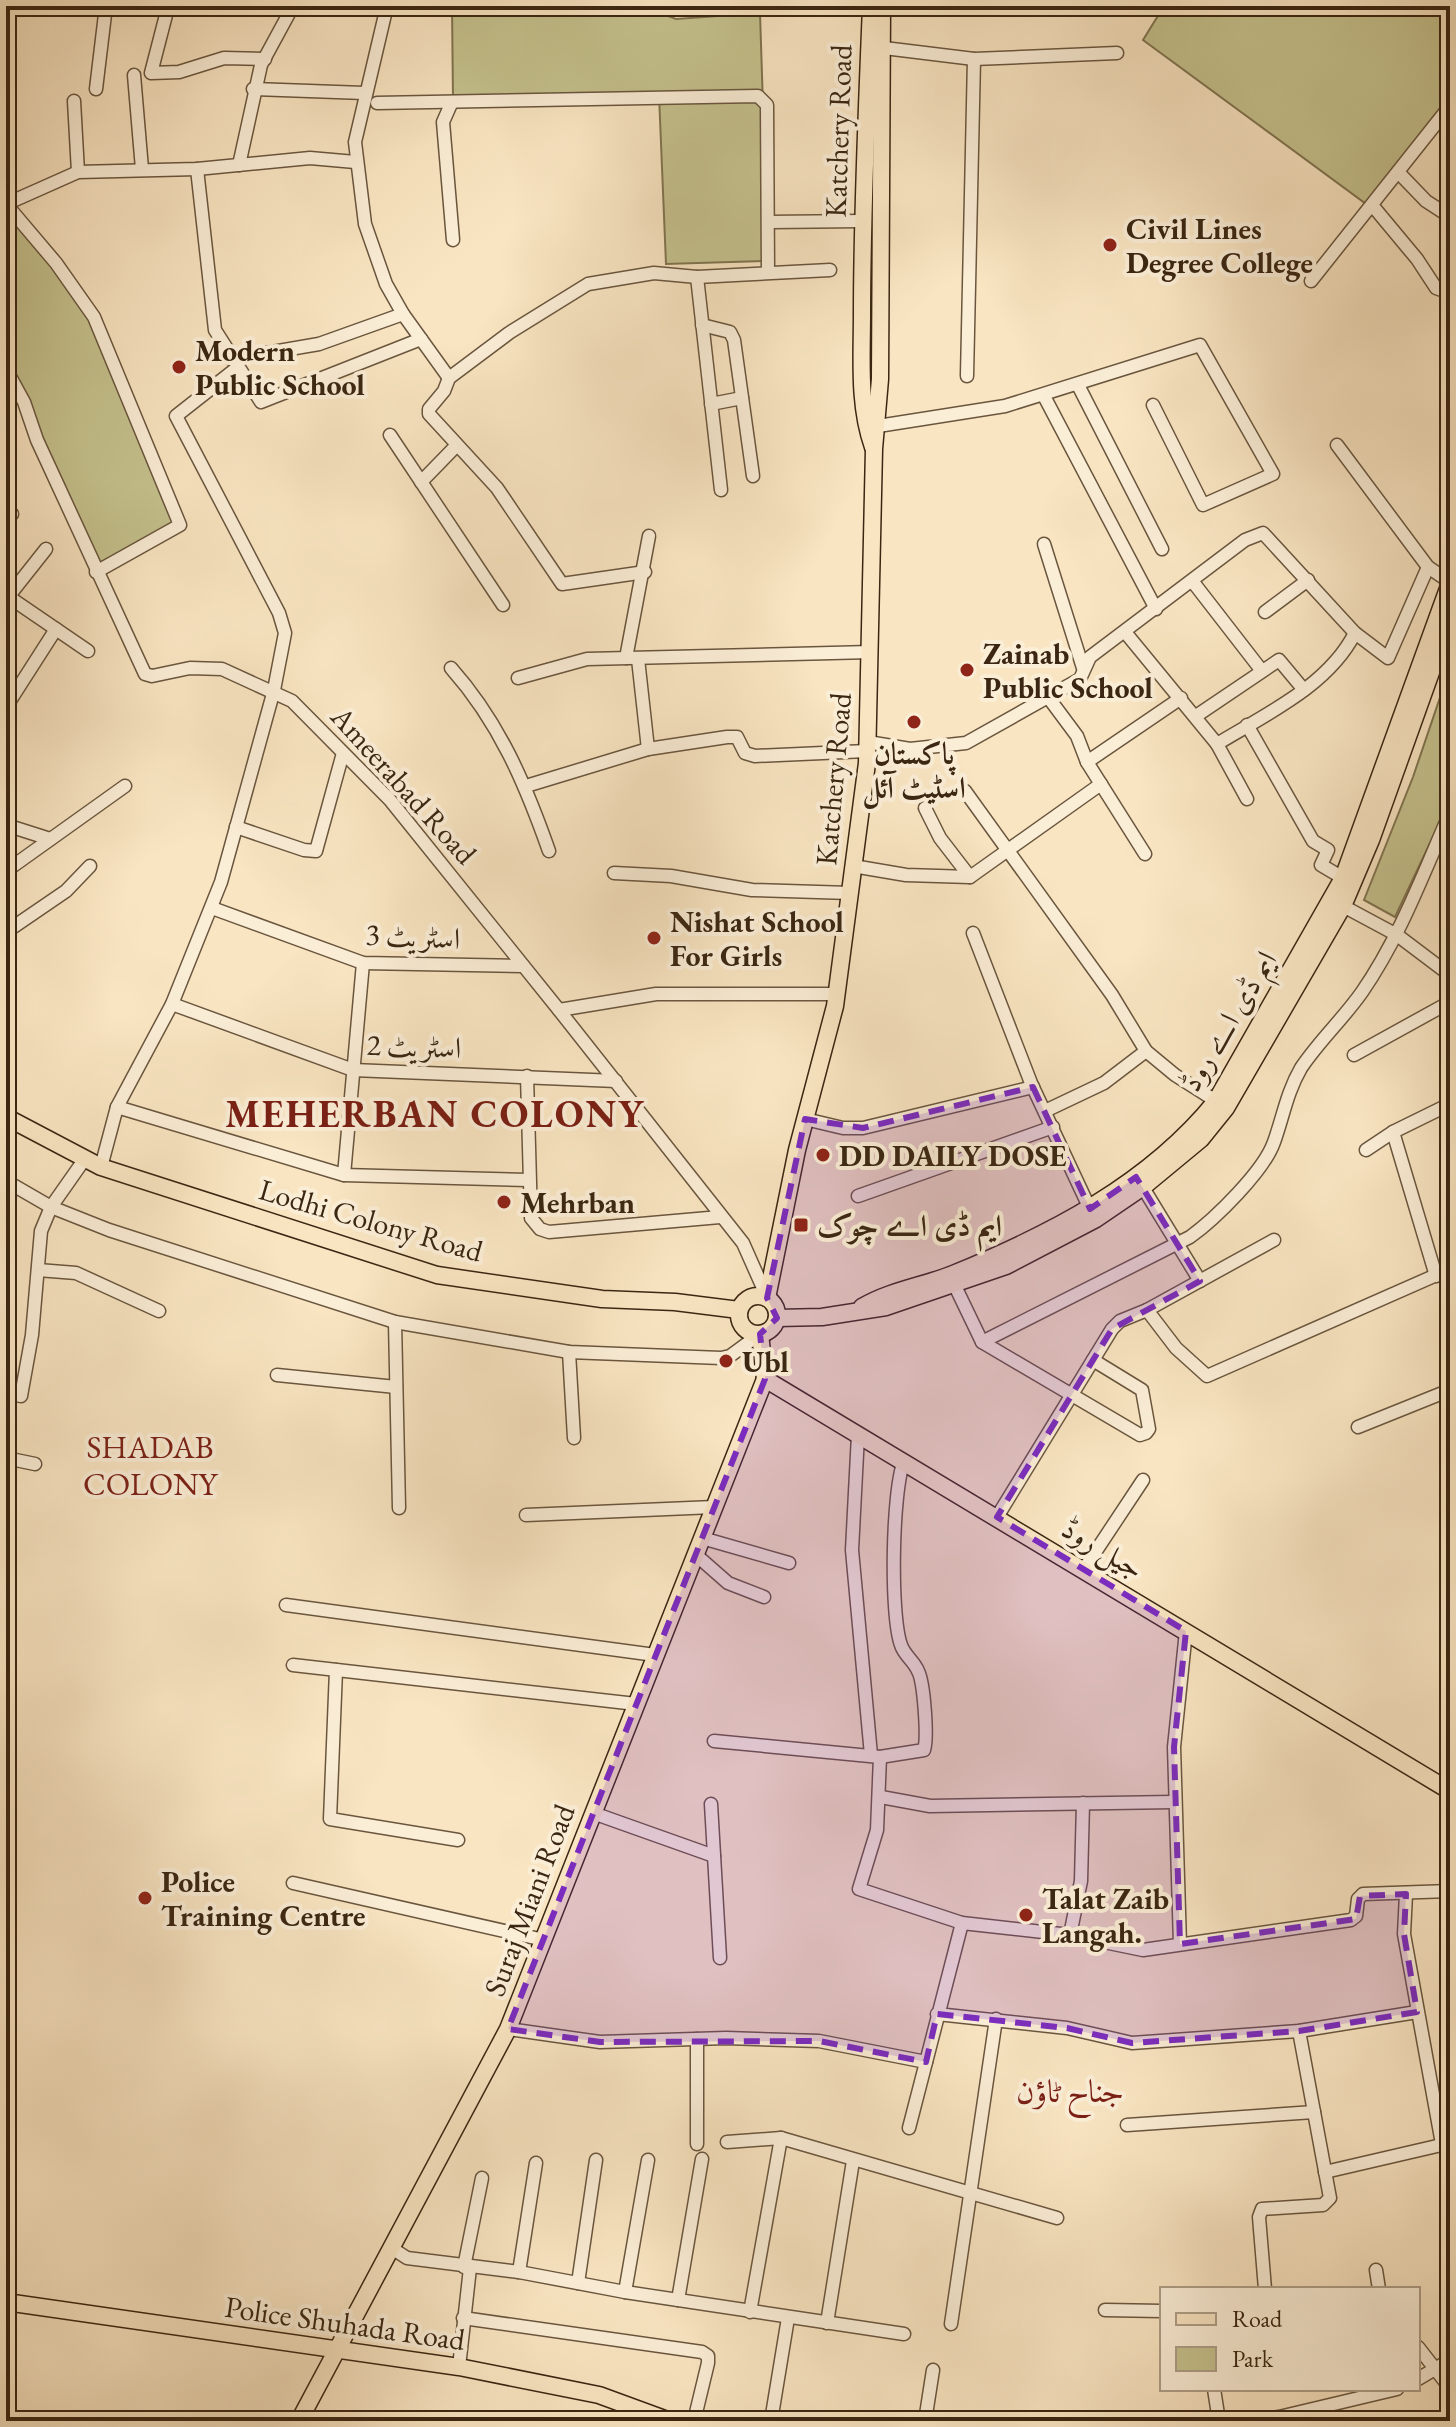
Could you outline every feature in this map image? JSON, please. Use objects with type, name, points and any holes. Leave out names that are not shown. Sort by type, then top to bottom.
[{"type":"main road","name":"Katchery Road","points":[[767,1298],[805,1119],[837,994],[868,747],[874,449],[880,379],[880,266],[873,165],[875,47],[871,6]]},
{"type":"main road","name":"Katchery Road","points":[[875,47],[882,6]]},
{"type":"main road","name":"Katchery Road","points":[[873,165],[862,221],[862,380],[864,423],[874,449]]},
{"type":"main road","points":[[862,267],[880,266]]},
{"type":"main road","points":[[862,380],[880,379]]},
{"type":"main road","name":"ایم ڈی اے روڈ","points":[[857,1310],[882,1296],[949,1275],[1003,1253],[1140,1182],[1216,1101],[1343,906],[1450,583]]},
{"type":"main road","name":"ایم ڈی اے روڈ","points":[[777,1318],[822,1317],[886,1307],[955,1286],[1006,1266],[1071,1233],[1201,1139],[1226,1108],[1365,838],[1450,619]]},
{"type":"main road","name":"Lodhi Colony Road","points":[[6,1117],[101,1167],[437,1275],[602,1299],[739,1310]]},
{"type":"main road","points":[[751,1296],[767,1298],[774,1305],[777,1318],[769,1330],[760,1334],[744,1329],[739,1310],[751,1296]]},
{"type":"main road","points":[[760,1334],[765,1379]]},
{"type":"main road","name":"جیل روڈ","points":[[765,1379],[1450,1791]]},
{"type":"main road","name":"Suraj Miani Road","points":[[303,2419],[390,2247],[508,2029],[765,1379]]},
{"type":"main road","name":"Police Shuhada Road","points":[[6,2302],[459,2367],[599,2395],[670,2421]]},
{"type":"street","points":[[6,23],[11,6]]},
{"type":"street","points":[[96,89],[106,6]]},
{"type":"street","points":[[239,165],[253,89],[293,6]]},
{"type":"street","points":[[387,6],[364,93],[355,162],[371,248],[403,314],[449,378]]},
{"type":"street","points":[[166,15],[151,73],[179,72],[224,58],[265,59]]},
{"type":"street","points":[[875,47],[974,59],[1117,53]]},
{"type":"street","points":[[967,376],[974,59]]},
{"type":"street","points":[[134,75],[142,169]]},
{"type":"street","points":[[253,89],[364,93]]},
{"type":"street","points":[[377,103],[758,96],[767,105],[768,272]]},
{"type":"street","points":[[74,101],[78,172]]},
{"type":"street","points":[[451,104],[443,122],[453,240]]},
{"type":"street","points":[[1311,281],[1450,106]]},
{"type":"street","points":[[96,572],[180,525],[94,317],[56,263],[6,204],[78,172],[197,169],[310,158],[355,162]]},
{"type":"street","points":[[197,169],[215,330],[234,364],[265,402],[294,387],[421,339]]},
{"type":"street","points":[[1398,172],[1426,201],[1449,216]]},
{"type":"street","points":[[1372,205],[1417,259],[1436,288],[1450,293]]},
{"type":"street","points":[[770,222],[862,221]]},
{"type":"street","points":[[645,572],[562,584],[497,488],[428,412],[444,391],[449,378],[509,333],[588,284],[654,273],[697,277],[830,270]]},
{"type":"street","points":[[697,277],[721,490]]},
{"type":"street","points":[[101,1167],[117,1107],[172,1004],[212,908],[274,690],[285,633],[279,613],[176,416],[234,364],[319,344],[403,314]]},
{"type":"street","points":[[702,325],[730,332],[753,476]]},
{"type":"street","points":[[878,426],[991,409],[1044,396],[1142,361],[1202,346],[1273,474],[1203,505],[1153,405]]},
{"type":"street","name":"Ameerabad Road","points":[[6,369],[24,402],[37,440],[96,572],[147,675],[211,667],[234,672],[292,701],[390,800],[616,1081],[743,1243],[767,1298]]},
{"type":"street","points":[[1078,385],[1162,549]]},
{"type":"street","points":[[1044,396],[1156,609]]},
{"type":"street","points":[[711,404],[742,398]]},
{"type":"street","points":[[390,435],[503,605]]},
{"type":"street","points":[[1337,445],[1428,567],[1450,583]]},
{"type":"street","points":[[421,482],[456,446]]},
{"type":"street","points":[[526,786],[648,749],[733,736],[745,753],[755,756],[868,747],[910,749],[953,746],[1080,679],[1090,657],[1245,540],[1265,533],[1355,633],[1388,658],[1428,567]]},
{"type":"street","points":[[648,749],[632,659],[649,536]]},
{"type":"street","points":[[1044,544],[1083,668]]},
{"type":"street","points":[[46,549],[7,596],[88,651]]},
{"type":"street","points":[[1265,612],[1308,580]]},
{"type":"street","points":[[1193,582],[1262,671]]},
{"type":"street","points":[[6,707],[56,629]]},
{"type":"street","points":[[1125,632],[1217,744],[1247,799]]},
{"type":"street","points":[[1217,744],[1304,690],[1329,668],[1355,633]]},
{"type":"street","points":[[518,678],[587,659],[871,652]]},
{"type":"street","points":[[1196,716],[1279,660],[1304,690]]},
{"type":"street","points":[[451,668],[497,727],[526,786],[549,851]]},
{"type":"street","points":[[1048,697],[1077,736],[1087,762],[1145,854]]},
{"type":"street","points":[[1087,762],[1181,698]]},
{"type":"street","points":[[1247,725],[1313,841],[1328,850],[1321,865],[1343,878]]},
{"type":"street","points":[[236,827],[304,850],[316,851],[343,753]]},
{"type":"street","points":[[853,866],[906,875],[970,877],[1101,784]]},
{"type":"street","points":[[6,871],[125,786]]},
{"type":"street","points":[[965,791],[1112,995],[1146,1051],[1175,1075],[1216,1101]]},
{"type":"street","points":[[925,808],[940,838],[970,877]]},
{"type":"street","points":[[982,1342],[1179,1243],[1204,1227],[1254,1173],[1273,1145],[1288,1095],[1302,1068],[1363,991],[1397,935],[1450,813]]},
{"type":"street","points":[[6,825],[50,839]]},
{"type":"street","points":[[6,932],[66,891],[90,866]]},
{"type":"street","points":[[614,873],[671,876],[752,890],[850,893]]},
{"type":"street","points":[[1343,906],[1397,935],[1450,973]]},
{"type":"street","name":"اسٹریٹ 3","points":[[212,908],[363,963],[523,966]]},
{"type":"street","points":[[973,933],[1033,1087],[1090,1209]]},
{"type":"street","points":[[344,1175],[363,963]]},
{"type":"street","points":[[559,1010],[656,994],[837,994]]},
{"type":"street","points":[[1354,1055],[1450,1002]]},
{"type":"street","name":"اسٹریٹ 2","points":[[172,1004],[353,1070],[616,1081]]},
{"type":"street","points":[[1045,1111],[1104,1083],[1146,1051]]},
{"type":"street","points":[[527,1076],[531,1218],[544,1231],[720,1217]]},
{"type":"street","points":[[805,1119],[843,1128],[863,1128],[1033,1087]]},
{"type":"street","points":[[1366,1150],[1393,1132],[1450,1104]]},
{"type":"street","points":[[117,1107],[344,1175],[528,1180]]},
{"type":"street","points":[[858,1196],[1053,1127]]},
{"type":"street","points":[[1393,1132],[1436,1276]]},
{"type":"street","points":[[6,1393],[21,1396],[32,1335],[41,1231],[51,1207],[84,1160]]},
{"type":"street","points":[[6,1181],[51,1207],[109,1230],[395,1322],[569,1352],[721,1358],[730,1356],[760,1334]]},
{"type":"street","points":[[1140,1182],[1200,1281]]},
{"type":"street","points":[[997,1517],[1120,1321],[1147,1310],[1274,1240]]},
{"type":"street","points":[[1147,1310],[1176,1348],[1207,1376],[1450,1269]]},
{"type":"street","points":[[38,1270],[76,1273],[159,1311]]},
{"type":"street","points":[[955,1286],[982,1342],[1140,1435],[1149,1429],[1142,1390],[1093,1360]]},
{"type":"street","points":[[395,1322],[399,1508]]},
{"type":"street","points":[[569,1352],[574,1438]]},
{"type":"street","points":[[277,1375],[396,1387]]},
{"type":"street","points":[[1358,1427],[1450,1390]]},
{"type":"street","points":[[858,1435],[852,1550],[881,1797],[877,1830],[859,1889],[962,1923],[1070,1935],[1143,1950],[1351,1920],[1356,1916],[1360,1896],[1450,1891]]},
{"type":"street","points":[[6,1458],[35,1464]]},
{"type":"street","points":[[714,1741],[876,1756],[921,1753],[926,1743],[920,1672],[904,1651],[898,1634],[894,1539],[898,1476],[904,1461]]},
{"type":"street","points":[[1084,1569],[1143,1480]]},
{"type":"street","points":[[526,1515],[714,1507]]},
{"type":"street","points":[[698,1546],[789,1563]]},
{"type":"street","points":[[698,1546],[728,1583],[764,1597]]},
{"type":"street","points":[[286,1605],[655,1655]]},
{"type":"street","points":[[1180,1944],[1173,1802],[1174,1747],[1186,1631]]},
{"type":"street","points":[[293,1665],[636,1704]]},
{"type":"street","points":[[336,1670],[330,1819],[458,1840]]},
{"type":"street","points":[[881,1797],[930,1806],[1173,1802]]},
{"type":"street","points":[[1070,1935],[1081,1881],[1083,1803]]},
{"type":"street","points":[[711,1804],[720,1958]]},
{"type":"street","points":[[593,1813],[714,1856]]},
{"type":"street","points":[[293,1883],[544,1940]]},
{"type":"street","points":[[1325,2172],[1446,2144],[1417,2012],[1404,1934],[1406,1894]]},
{"type":"street","points":[[909,2128],[962,1923]]},
{"type":"street","points":[[937,2014],[1067,2028],[1132,2043],[1299,2031],[1417,2012]]},
{"type":"street","points":[[951,2324],[996,2019]]},
{"type":"street","points":[[508,2029],[600,2042],[697,2039],[819,2041],[926,2062]]},
{"type":"street","points":[[1265,2287],[1259,2217],[1262,2209],[1327,2203],[1325,2172],[1299,2031]]},
{"type":"street","points":[[697,2039],[697,2144]]},
{"type":"street","points":[[1127,2125],[1314,2112]]},
{"type":"street","points":[[727,2142],[781,2138],[1057,2218]]},
{"type":"street","points":[[750,2312],[781,2138]]},
{"type":"street","points":[[678,2300],[702,2159]]},
{"type":"street","points":[[578,2283],[596,2160]]},
{"type":"street","points":[[625,2292],[648,2160]]},
{"type":"street","points":[[827,2323],[853,2161]]},
{"type":"street","points":[[519,2272],[536,2163]]},
{"type":"street","points":[[459,2367],[467,2267],[482,2178]]},
{"type":"street","points":[[390,2247],[407,2258],[519,2272],[625,2292],[904,2334]]},
{"type":"street","points":[[1376,2270],[1379,2287]]},
{"type":"street","points":[[1105,2310],[1160,2311]]},
{"type":"street","points":[[463,2318],[702,2352],[708,2356],[708,2363],[694,2421]]},
{"type":"street","points":[[771,2421],[788,2318]]},
{"type":"street","points":[[1420,2349],[1450,2388]]},
{"type":"street","points":[[1420,2378],[1450,2360]]},
{"type":"street","points":[[925,2421],[933,2370]]},
{"type":"street","points":[[1214,2391],[1219,2421]]},
{"type":"street","points":[[1242,2421],[1279,2417],[1389,2391]]},
{"type":"street","points":[[946,2421],[961,2418]]},
{"type":"highlighted area","points":[[1033,1087],[1090,1209],[1136,1177],[1200,1281],[1112,1329],[997,1517],[1186,1631],[1174,1747],[1180,1944],[1356,1919],[1360,1896],[1406,1894],[1404,1934],[1417,2012],[1299,2031],[1132,2043],[1067,2028],[937,2014],[926,2062],[819,2041],[600,2042],[508,2029],[765,1379],[760,1334],[777,1318],[767,1298],[805,1119],[863,1128]]},
{"type":"green space","points":[[452,6],[641,6],[676,19],[760,13],[768,261],[666,264],[659,95],[453,99]]},
{"type":"green space","points":[[1164,6],[1450,6],[1450,108],[1373,209],[1143,40]]},
{"type":"green space","points":[[6,207],[90,317],[177,523],[97,568],[30,407],[6,363]]},
{"type":"green space","points":[[1450,668],[1450,801],[1395,917],[1364,900],[1413,777]]},
{"type":"place","name":"Civil Lines Degree College","points":[[1110,245]]},
{"type":"place","name":"Modern Public School","points":[[179,367]]},
{"type":"place","name":"Zainab Public School","points":[[967,670]]},
{"type":"place","name":"پاکستان اسٹیٹ آئل","points":[[914,722]]},
{"type":"place","name":"Nishat School For Girls","points":[[654,938]]},
{"type":"place","name":"DD DAILY DOSE","points":[[823,1155]]},
{"type":"place","name":"Mehrban","points":[[504,1202]]},
{"type":"place","name":"ایم ڈی اے چوک","points":[[801,1225]]},
{"type":"place","name":"Ubl","points":[[726,1361]]},
{"type":"place","name":"Police Training Centre","points":[[145,1898]]},
{"type":"place","name":"Talat Zaib Langah.","points":[[1026,1915]]},
{"type":"district","name":"MEHERBAN COLONY","points":[[435,1113]]},
{"type":"district","name":"SHADAB COLONY","points":[[150,1466]]},
{"type":"district","name":"جناح ٹاؤن","points":[[1070,2091]]}]
